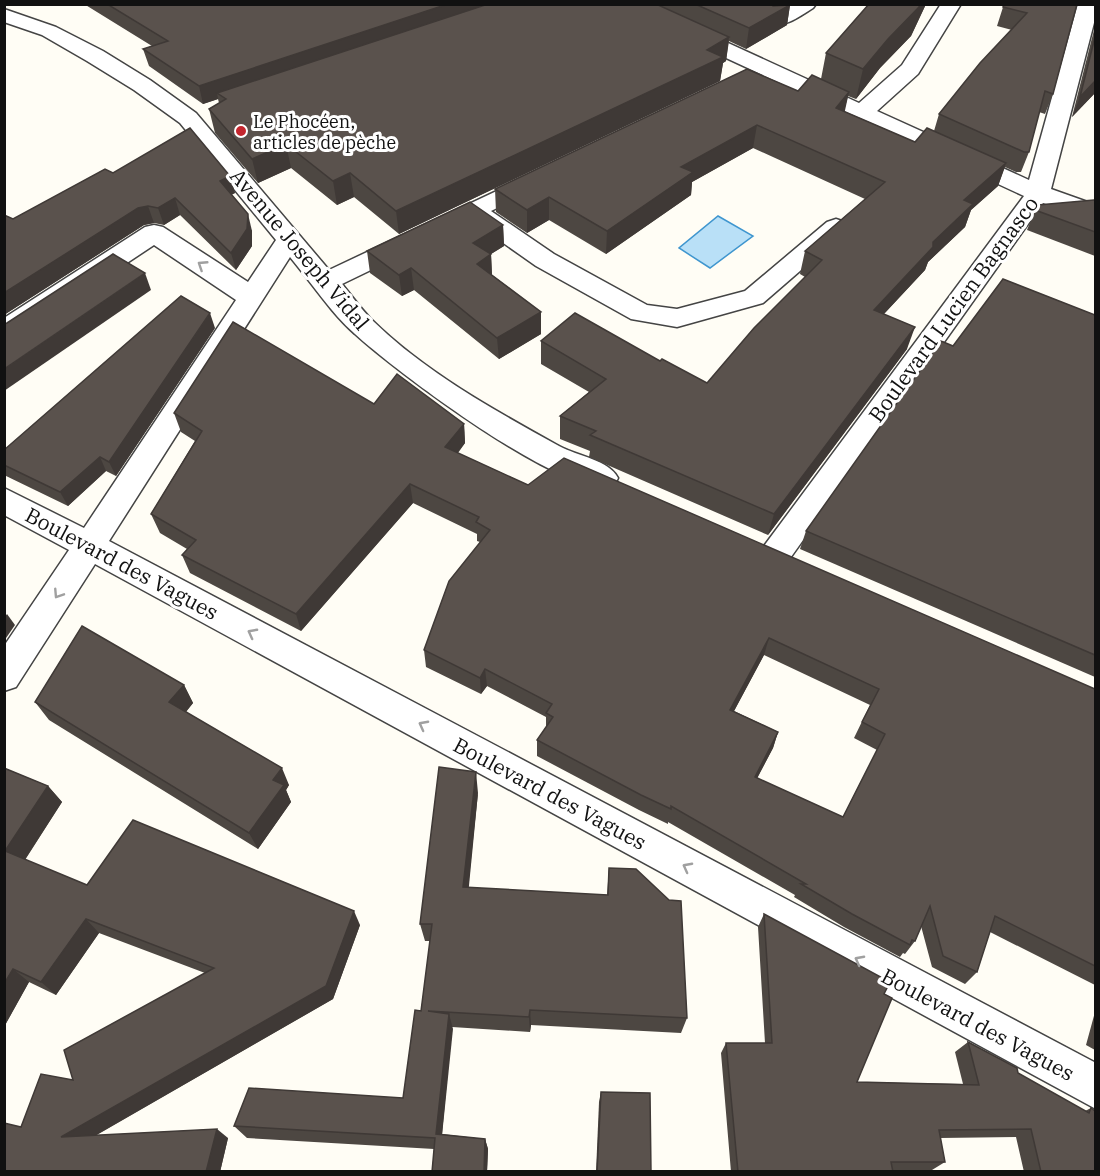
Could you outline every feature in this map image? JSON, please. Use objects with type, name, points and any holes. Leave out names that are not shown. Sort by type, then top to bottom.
[{"type":"street","points":[[625,4],[1038,193],[1095,214]]},
{"type":"street","points":[[777,20],[806,4]]},
{"type":"street","points":[[863,111],[910,69],[951,4]]},
{"type":"street","name":"Boulevard Lucien Bagnasco","points":[[775,555],[1038,193],[1088,4]]},
{"type":"street","name":"Avenue Joseph Vidal","points":[[5,16],[50,31],[142,85],[198,114],[290,238],[362,326],[411,367],[479,415],[556,458],[622,487]]},
{"type":"street","points":[[738,83],[768,69]]},
{"type":"street","points":[[325,282],[558,169]]},
{"type":"street","points":[[473,210],[546,260],[642,313],[677,318],[754,297],[836,227]]},
{"type":"street","points":[[4,331],[154,233],[251,297]]},
{"type":"street","points":[[4,676],[290,238]]},
{"type":"street","name":"Boulevard des Vagues","points":[[4,500],[1095,1087]]},
{"type":"water","points":[[718,216],[753,236],[710,268],[679,248]]},
{"type":"building","points":[[107,4],[448,4],[199,86],[143,49],[168,41]]},
{"type":"building","points":[[488,4],[656,4],[729,37],[707,50],[723,57],[396,211],[350,173],[333,181],[286,144],[252,159],[209,109],[226,99],[217,93]]},
{"type":"building","points":[[695,4],[772,4],[773,6],[790,5],[749,28]]},
{"type":"building","points":[[869,4],[920,4],[863,69],[826,53]]},
{"type":"building","points":[[1004,4],[1077,4],[1053,94],[1045,91],[1029,152],[1024,152],[939,114],[980,63],[1027,13],[1003,7]]},
{"type":"building","points":[[1095,37],[1095,81],[1080,97]]},
{"type":"building","points":[[747,69],[798,91],[812,75],[849,92],[836,108],[915,142],[927,128],[1006,163],[964,200],[973,204],[933,242],[933,247],[874,310],[915,327],[774,514],[590,435],[596,431],[560,416],[606,379],[541,341],[575,313],[660,361],[662,359],[707,383],[754,328],[822,260],[805,251],[885,182],[757,125],[681,167],[693,172],[607,231],[549,197],[527,210],[495,189]]},
{"type":"building","points":[[190,128],[230,176],[220,181],[248,214],[247,229],[231,253],[175,198],[158,208],[148,206],[138,208],[4,293],[4,215],[13,219],[105,169],[113,173]]},
{"type":"building","points":[[1095,200],[1095,232],[1035,210],[1038,205]]},
{"type":"building","points":[[470,202],[503,225],[473,243],[491,254],[477,264],[541,312],[497,338],[411,268],[399,275],[367,251]]},
{"type":"building","points":[[113,254],[145,273],[4,369],[4,324]]},
{"type":"building","points":[[1003,279],[1095,315],[1095,655],[806,531],[941,341],[953,346]]},
{"type":"building","points":[[181,296],[210,313],[109,462],[100,457],[60,492],[4,465],[4,450]]},
{"type":"building","points":[[233,322],[374,404],[397,374],[464,424],[445,447],[528,485],[564,458],[1095,689],[1095,966],[995,916],[977,972],[943,956],[930,906],[915,941],[912,940],[910,945],[852,914],[801,884],[806,884],[671,806],[671,809],[641,795],[537,740],[553,717],[546,713],[552,704],[485,669],[480,678],[424,650],[449,581],[490,530],[476,522],[479,517],[410,484],[296,614],[182,555],[196,540],[151,514],[202,431],[174,413]],"holes":[[[769,638],[879,689],[862,722],[885,734],[843,817],[755,777],[778,732],[730,710]]]},
{"type":"building","points":[[82,626],[184,685],[169,702],[282,768],[273,780],[284,785],[249,833],[35,702]]},
{"type":"building","points":[[439,767],[476,772],[463,887],[608,895],[609,868],[636,869],[669,900],[681,901],[687,1018],[530,1010],[529,1017],[428,1011],[449,1014],[436,1134],[485,1139],[484,1172],[432,1172],[435,1138],[234,1126],[249,1088],[403,1098],[415,1010],[421,1011],[432,924],[420,924]]},
{"type":"building","points":[[4,768],[48,786],[5,851],[87,885],[133,820],[354,911],[326,986],[61,1137],[217,1129],[206,1172],[4,1172],[4,1123],[21,1127],[41,1074],[73,1080],[64,1050],[214,968],[86,919],[41,982],[13,969],[4,984]]},
{"type":"building","points":[[764,914],[890,982],[884,994],[892,998],[857,1082],[979,1085],[968,1042],[1017,1068],[1018,1073],[1089,1113],[1091,1108],[1095,1111],[1095,1172],[1041,1172],[1031,1129],[939,1130],[945,1162],[891,1162],[893,1172],[738,1172],[726,1043],[772,1043]]},
{"type":"building","points":[[601,1092],[650,1093],[651,1172],[597,1172]]},
{"type":"place","name":"Le Phocéen, articles de pèche","points":[[241,131]]}]
